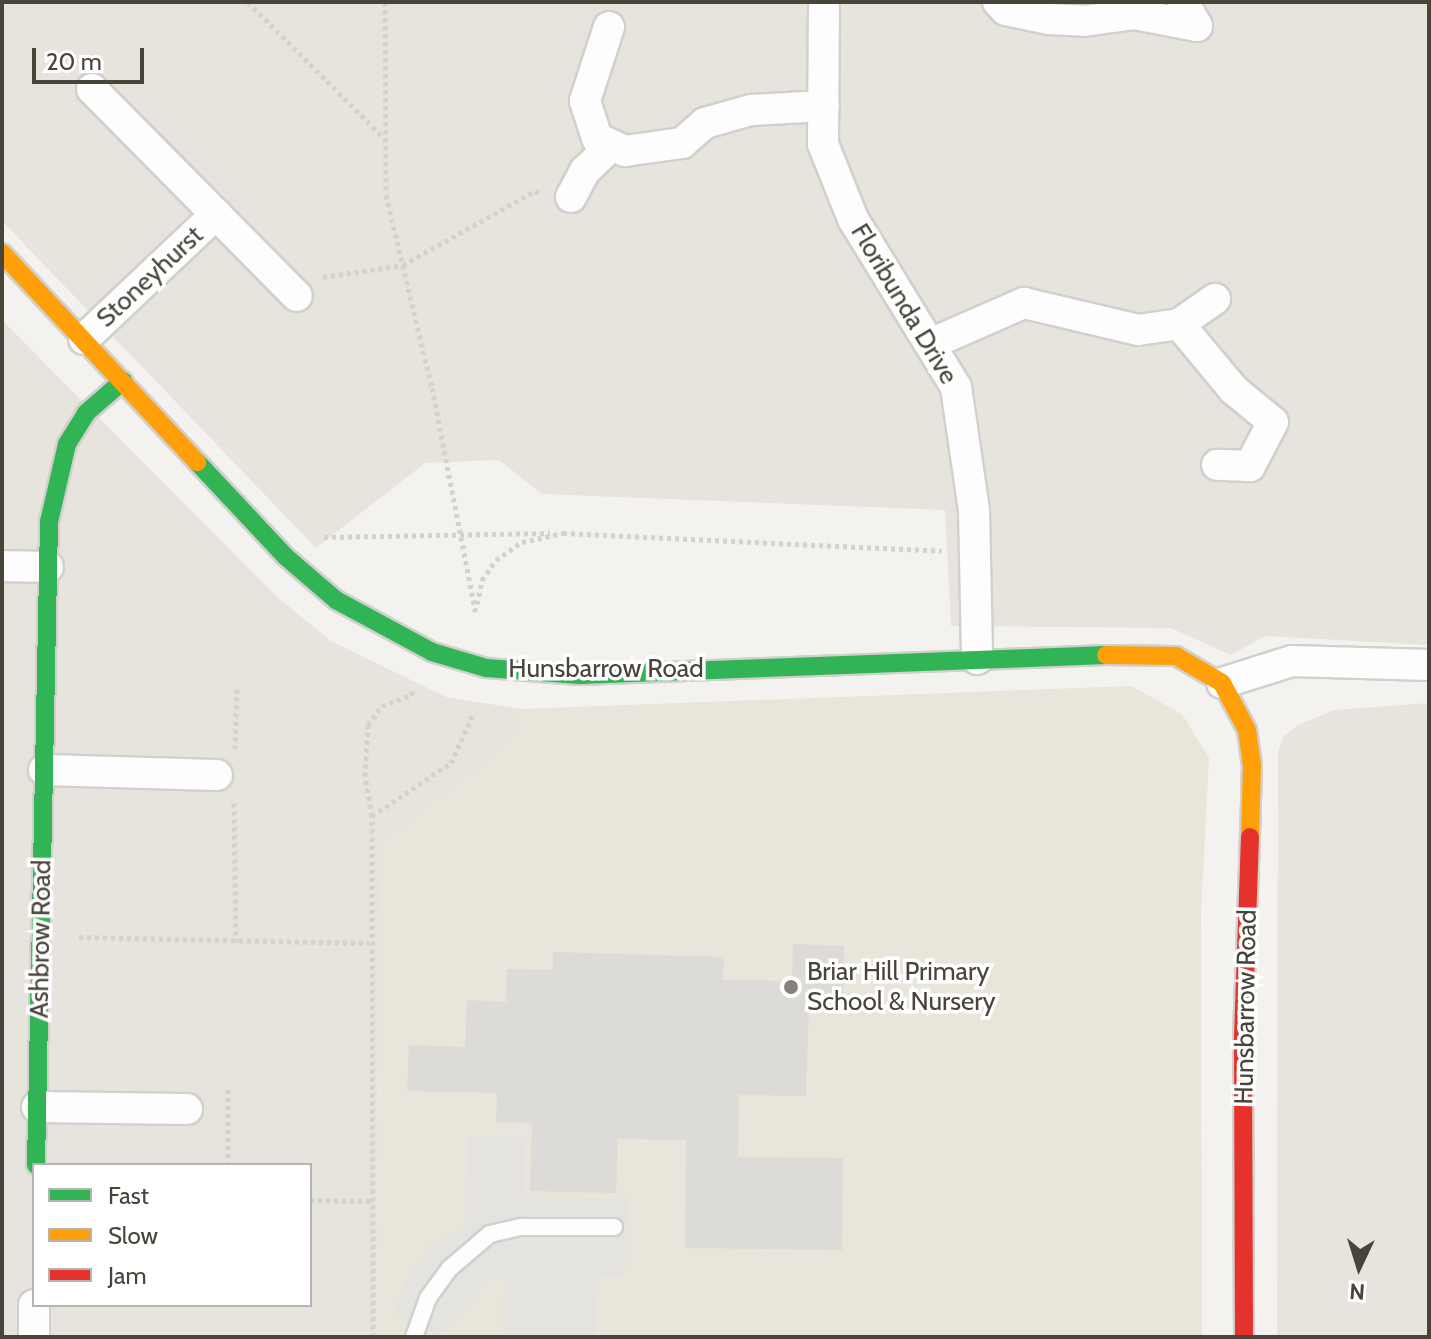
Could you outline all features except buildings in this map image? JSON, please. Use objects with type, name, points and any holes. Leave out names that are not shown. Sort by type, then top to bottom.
[{"type":"street","name":"Floribunda Drive","points":[[824,2],[823,144],[853,219],[956,387],[975,551],[977,659]]},
{"type":"street","points":[[998,2],[1006,10],[1049,19],[1084,21],[1134,14],[1197,26],[1183,2]]},
{"type":"street","points":[[609,27],[585,101],[597,138],[625,151],[682,143],[705,123],[751,110],[824,106]]},
{"type":"street","name":"Stoneyhurst","points":[[92,89],[289,287]]},
{"type":"street","points":[[571,197],[585,171],[612,145]]},
{"type":"street","name":"Stoneyhurst","points":[[84,339],[216,214]]},
{"type":"street","name":"Hunsbarrow Road","points":[[2,253],[286,557],[336,600],[432,652],[486,668],[580,675],[977,659],[1176,656],[1222,683],[1247,730],[1252,765],[1243,1037],[1244,1337]]},
{"type":"street","points":[[930,344],[1024,303],[1138,330],[1179,324],[1215,299]]},
{"type":"street","points":[[1179,324],[1234,390],[1273,422],[1250,466],[1217,465]]},
{"type":"street","name":"Ashbrow Road","points":[[36,1163],[48,567],[54,483],[67,444],[86,413],[123,381]]},
{"type":"street","points":[[2,566],[48,567]]},
{"type":"street","points":[[1222,683],[1292,661],[1429,665]]},
{"type":"street","points":[[44,770],[229,777]]},
{"type":"street","points":[[37,1107],[187,1109]]},
{"type":"street","points":[[34,1307],[34,1337]]},
{"type":"lane","points":[[414,1337],[435,1288],[490,1234],[521,1227],[614,1227]]},
{"type":"path","points":[[248,2],[382,136]]},
{"type":"path","points":[[385,2],[382,136],[386,195],[459,536],[477,606]]},
{"type":"path","points":[[289,287],[403,265],[535,191],[554,201],[571,197]]},
{"type":"path","points":[[476,614],[482,580],[496,560],[522,542],[563,533]]},
{"type":"path","points":[[320,536],[563,533],[975,551]]},
{"type":"path","points":[[373,1337],[369,943],[372,816],[365,776],[368,725],[382,706],[411,695],[432,652]]},
{"type":"path","points":[[236,942],[229,777],[237,685]]},
{"type":"path","points":[[372,816],[451,763],[474,712]]},
{"type":"path","points":[[41,928],[92,940],[369,943]]},
{"type":"path","points":[[228,1089],[228,1163]]},
{"type":"path","points":[[312,1200],[371,1201]]},
{"type":"shaded area","points":[[2,2],[1429,2],[1429,645],[1265,636],[1231,655],[1171,628],[951,626],[945,510],[542,494],[499,460],[425,463],[316,548],[2,221]]},
{"type":"shaded area","points":[[2,320],[275,595],[331,641],[446,697],[521,709],[515,741],[382,844],[377,1337],[2,1337]]},
{"type":"shaded area","name":"Briar Hill Primary School & Nursery","points":[[1131,686],[1182,714],[1209,758],[1201,913],[1202,1337],[377,1337],[382,844],[515,741],[521,709]]},
{"type":"shaded area","points":[[1429,703],[1429,1337],[1277,1337],[1278,752],[1283,737],[1298,725],[1334,710]]},
{"type":"shaded area","points":[[467,1136],[526,1137],[524,1198],[627,1199],[624,1277],[599,1277],[596,1337],[503,1337],[504,1280],[490,1279],[438,1336],[393,1313],[412,1269],[433,1243],[465,1228]]},
{"type":"traffic: fast","points":[[36,1163],[49,522],[67,444],[86,413],[123,381]]},
{"type":"traffic: fast","points":[[197,462],[286,557],[336,600],[432,652],[486,668],[580,675],[1106,655]]},
{"type":"traffic: slow","points":[[2,253],[197,462]]},
{"type":"traffic: slow","points":[[1106,655],[1176,656],[1222,683],[1247,730],[1252,765],[1250,837]]},
{"type":"traffic: jam","points":[[1244,1337],[1243,1037],[1250,837]]},
{"type":"place","name":"Briar Hill Primary School & Nursery","points":[[791,987]]}]
